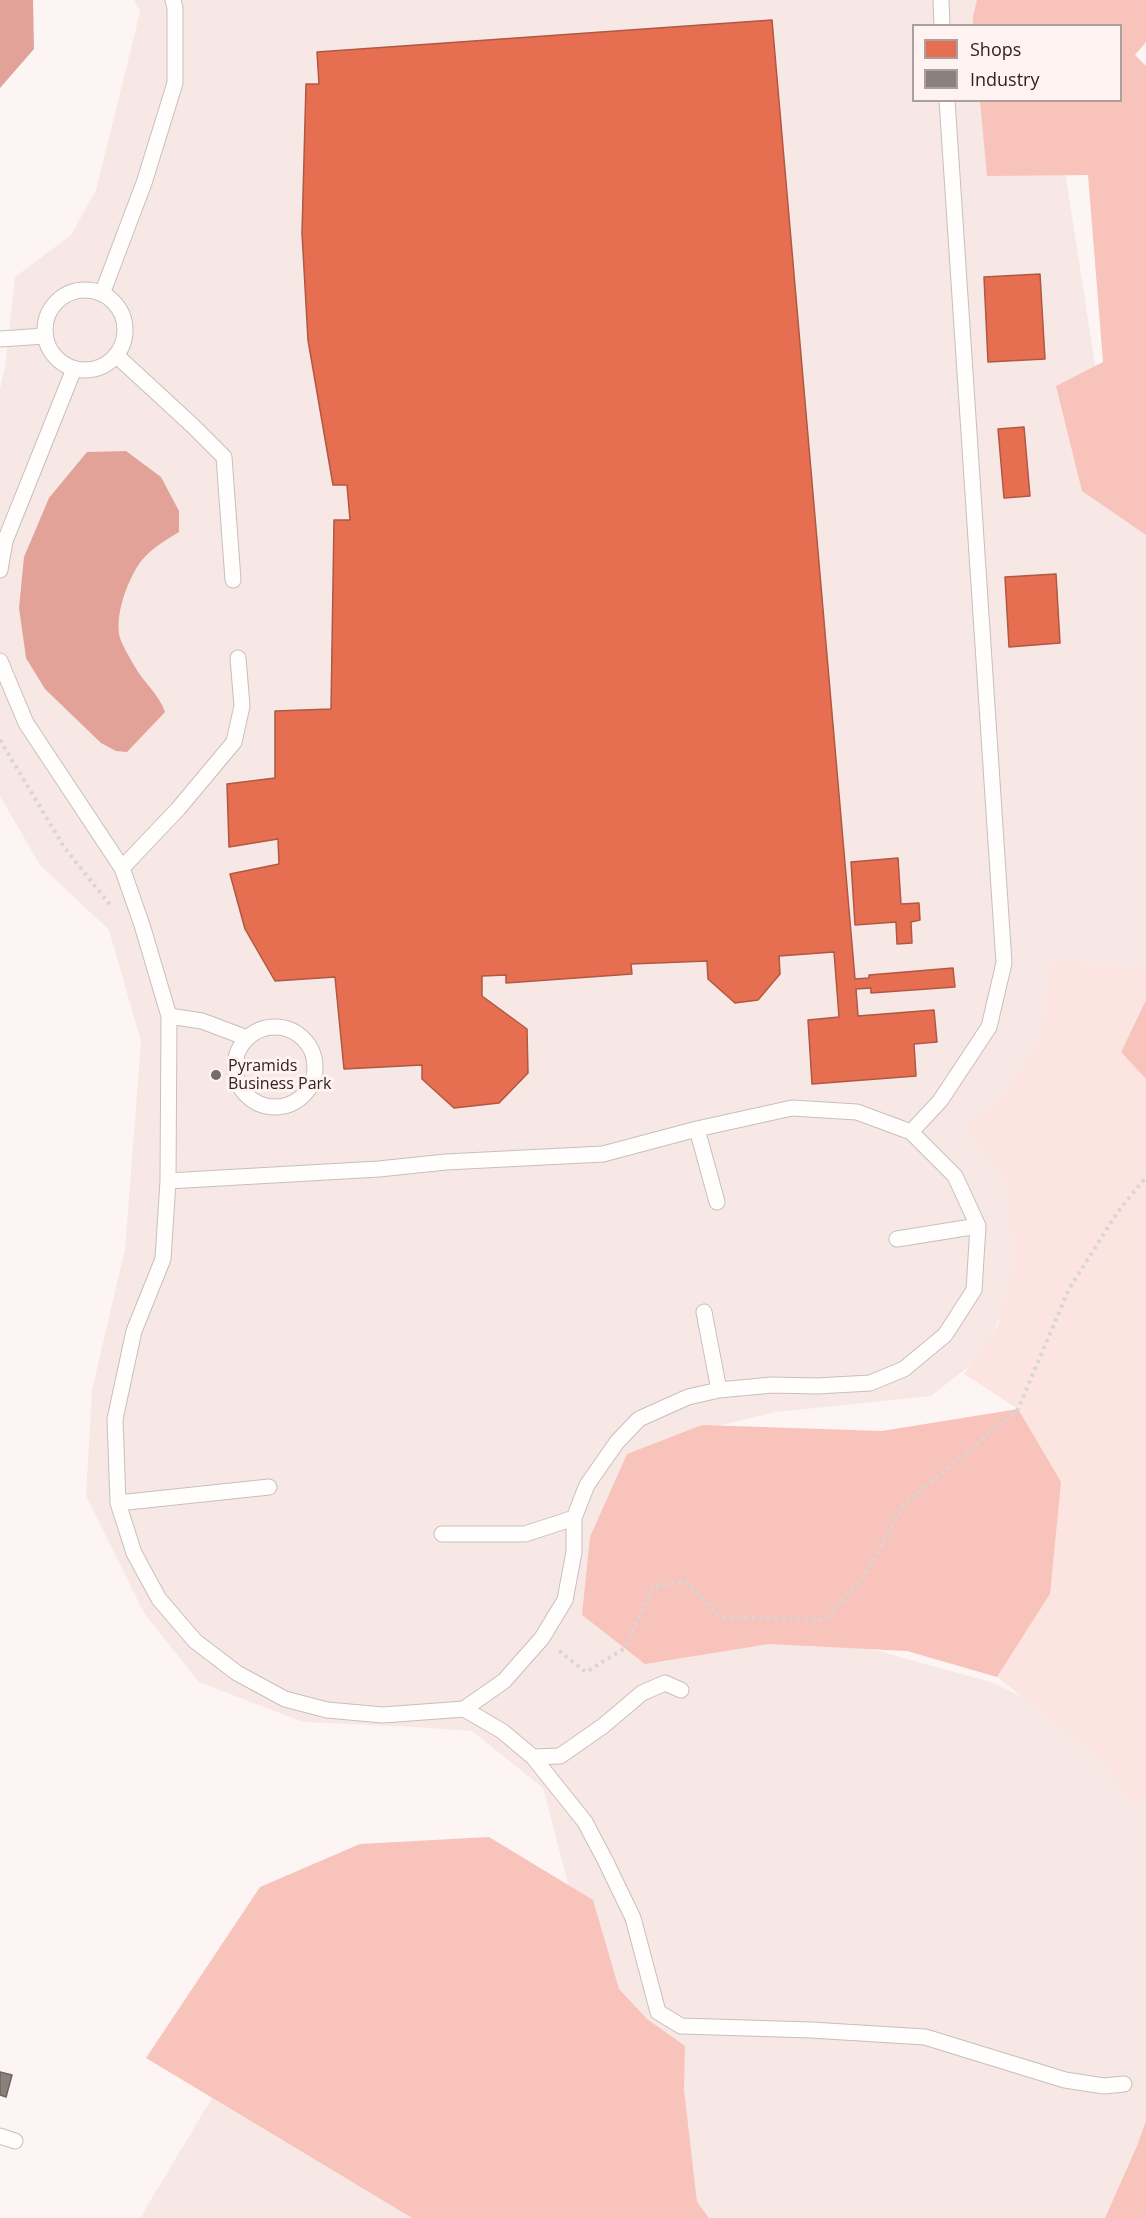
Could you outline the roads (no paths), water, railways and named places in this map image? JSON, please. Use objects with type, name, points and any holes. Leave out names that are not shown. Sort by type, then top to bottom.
[{"type":"lane","points":[[102,294],[144,183],[175,83],[175,8],[173,0]]},
{"type":"lane","points":[[941,0],[942,24]]},
{"type":"lane","points":[[911,1132],[940,1101],[989,1027],[1004,963],[947,102]]},
{"type":"lane","points":[[88,290],[102,294],[117,306],[123,318],[125,336],[117,356],[106,365],[93,370],[74,369],[62,363],[50,349],[45,336],[45,324],[50,311],[67,294],[88,290]]},
{"type":"lane","points":[[0,339],[45,336]]},
{"type":"lane","points":[[117,356],[224,457],[233,580]]},
{"type":"lane","points":[[0,570],[5,541],[74,369]]},
{"type":"lane","points":[[122,868],[178,809],[234,742],[242,706],[238,658]]},
{"type":"lane","points":[[0,662],[26,723],[122,868],[142,925],[169,1017],[168,1181],[162,1258],[134,1331],[116,1419],[118,1503],[134,1553],[159,1599],[195,1641],[237,1673],[285,1699],[327,1710],[383,1715],[464,1709],[504,1681],[542,1638],[565,1600],[574,1552],[573,1518],[587,1485],[617,1442],[639,1419],[688,1397],[719,1390],[772,1385],[817,1386],[870,1383],[904,1369],[945,1335],[974,1290],[978,1226],[955,1176],[911,1132],[857,1112],[792,1108],[697,1129],[603,1154],[168,1181]]},
{"type":"lane","points":[[169,1017],[202,1021],[247,1038]]},
{"type":"lane","points":[[272,1026],[285,1027],[298,1032],[314,1054],[316,1067],[314,1081],[307,1093],[297,1102],[284,1107],[259,1104],[248,1096],[240,1086],[235,1061],[239,1048],[247,1038],[259,1030],[272,1026]]},
{"type":"lane","points":[[697,1129],[717,1202]]},
{"type":"lane","points":[[897,1239],[978,1226]]},
{"type":"lane","points":[[704,1312],[719,1390]]},
{"type":"lane","points":[[118,1503],[269,1487]]},
{"type":"lane","points":[[442,1534],[525,1534],[573,1518]]},
{"type":"lane","points":[[533,1757],[560,1756],[603,1726],[642,1693],[665,1683],[681,1690]]},
{"type":"lane","points":[[464,1709],[502,1731],[533,1757],[585,1822],[633,1918],[658,2012],[681,2026],[811,2030],[925,2037],[1065,2080],[1104,2086],[1124,2084]]},
{"type":"lane","points":[[0,2136],[15,2141]]},
{"type":"place","name":"Pyramids Business Park","points":[[216,1075]]}]
